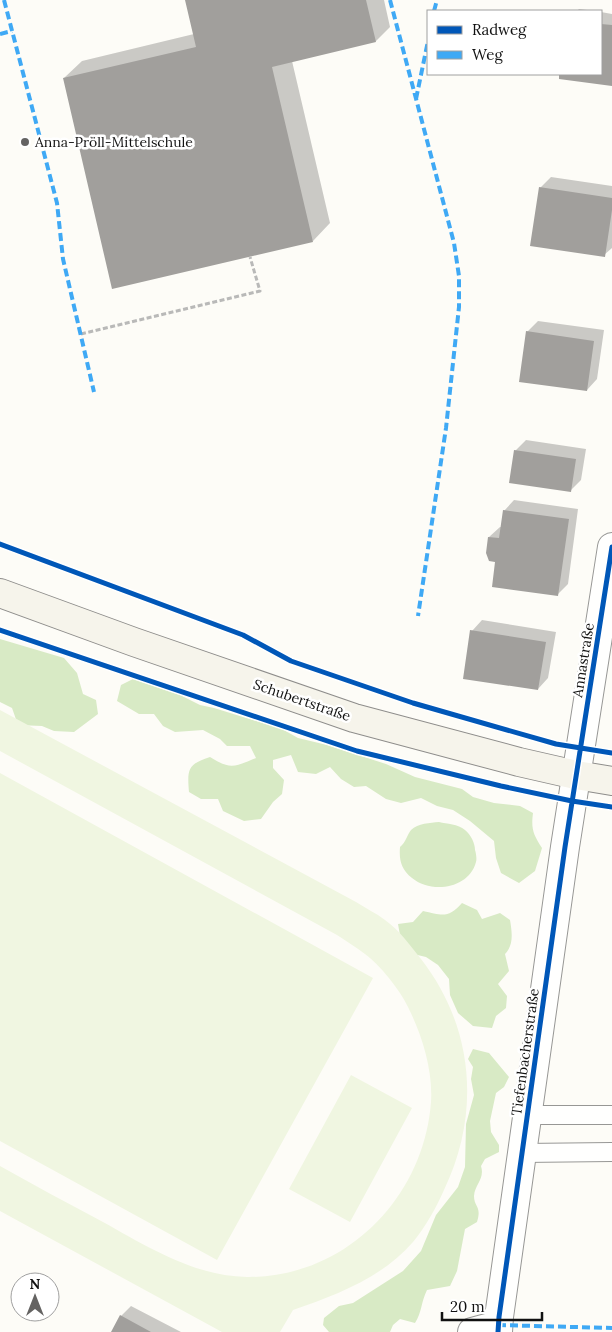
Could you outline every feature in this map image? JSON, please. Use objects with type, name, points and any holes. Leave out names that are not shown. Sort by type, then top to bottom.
[{"type":"street","name":"Annastraße","points":[[576,775],[612,547]]},
{"type":"street","name":"Schubertstraße","points":[[0,593],[134,642],[354,718],[519,762],[612,781]]},
{"type":"street","name":"Tiefenbacherstraße","points":[[498,1328],[576,775]]},
{"type":"street","points":[[472,1332],[498,1328]]},
{"type":"lane","points":[[527,1115],[612,1115]]},
{"type":"lane","points":[[522,1153],[612,1152]]},
{"type":"path","points":[[81,334],[260,291],[250,257]]},
{"type":"green space","points":[[0,639],[64,658],[77,673],[83,694],[96,700],[98,714],[74,732],[54,731],[42,726],[18,725],[12,708],[0,702]]},
{"type":"green space","points":[[133,679],[180,695],[200,705],[282,729],[298,738],[327,745],[386,764],[415,777],[462,789],[473,797],[494,803],[520,806],[533,813],[533,831],[542,848],[535,871],[519,883],[501,873],[496,858],[494,841],[453,810],[437,806],[421,798],[401,803],[386,799],[366,786],[354,787],[341,779],[330,767],[316,774],[298,772],[291,755],[273,760],[273,768],[284,780],[282,794],[273,802],[261,819],[244,821],[223,811],[218,799],[201,799],[189,792],[188,778],[190,769],[197,762],[210,757],[223,764],[233,766],[256,758],[250,746],[227,746],[220,739],[203,730],[175,732],[163,726],[154,714],[139,714],[117,701],[121,685]]},
{"type":"green space","points":[[0,710],[382,917],[400,933],[421,959],[439,985],[452,1013],[461,1042],[466,1071],[467,1101],[456,1161],[434,1210],[422,1230],[401,1255],[358,1284],[293,1310],[280,1332],[222,1332],[0,1211],[0,1166],[154,1250],[208,1272],[247,1277],[283,1274],[316,1264],[346,1247],[373,1226],[396,1200],[413,1170],[425,1137],[431,1102],[431,1090],[426,1053],[413,1018],[400,993],[383,971],[365,954],[337,935],[0,751]]},
{"type":"green space","points":[[0,773],[373,978],[217,1260],[0,1141]]},
{"type":"green space","points":[[439,822],[459,826],[467,832],[473,842],[476,862],[466,878],[458,883],[439,887],[420,883],[408,875],[400,860],[400,847],[411,830],[417,826]]},
{"type":"green space","points":[[462,903],[477,910],[482,919],[500,913],[510,920],[511,942],[505,954],[509,971],[498,984],[507,996],[506,1008],[496,1016],[492,1028],[473,1026],[458,1013],[450,995],[449,979],[438,965],[426,957],[409,953],[401,941],[398,924],[413,922],[423,911],[449,914]]},
{"type":"green space","points":[[473,1049],[489,1053],[509,1077],[504,1087],[496,1093],[490,1121],[491,1132],[499,1145],[499,1152],[485,1159],[481,1166],[482,1174],[474,1196],[479,1213],[477,1222],[465,1229],[457,1271],[450,1286],[427,1290],[415,1323],[400,1319],[393,1325],[390,1332],[329,1332],[323,1325],[324,1318],[339,1306],[353,1303],[403,1271],[421,1251],[436,1215],[458,1187],[465,1167],[466,1124],[474,1095],[471,1079],[473,1067],[468,1059]]},
{"type":"green space","points":[[351,1075],[412,1108],[350,1222],[289,1189]]},
{"type":"building","points":[[185,0],[366,0],[376,42],[272,67],[313,242],[112,289],[63,78],[196,47]]},
{"type":"building","points":[[602,24],[612,25],[612,86],[559,79],[559,75],[602,75]]},
{"type":"building","points":[[539,187],[612,198],[605,257],[530,246]]},
{"type":"building","points":[[526,331],[594,341],[587,391],[519,382]]},
{"type":"building","points":[[514,450],[576,459],[571,492],[509,483]]},
{"type":"building","points":[[503,510],[569,519],[558,596],[492,587],[495,562],[489,561],[486,553],[488,537],[499,538]]},
{"type":"building","points":[[470,630],[546,642],[538,690],[463,679]]},
{"type":"building","points":[[120,1315],[151,1332],[111,1332]]},
{"type":"marked path","points":[[4,0],[57,203],[63,259],[94,392]]},
{"type":"marked path","points":[[390,0],[454,243],[459,276],[459,307],[446,428],[418,616]]},
{"type":"marked path","points":[[434,10],[437,0]]},
{"type":"marked path","points":[[0,34],[12,31]]},
{"type":"marked path","points":[[416,99],[427,46]]},
{"type":"marked path","points":[[498,1325],[612,1328]]},
{"type":"cycle path","points":[[0,544],[243,635],[291,661],[413,703],[556,744],[612,753]]},
{"type":"cycle path","points":[[498,1332],[565,847],[612,547]]},
{"type":"cycle path","points":[[0,630],[357,751],[501,786],[572,801],[612,807]]},
{"type":"place","name":"Anna-Pröll-Mittelschule","points":[[25,142]]}]
